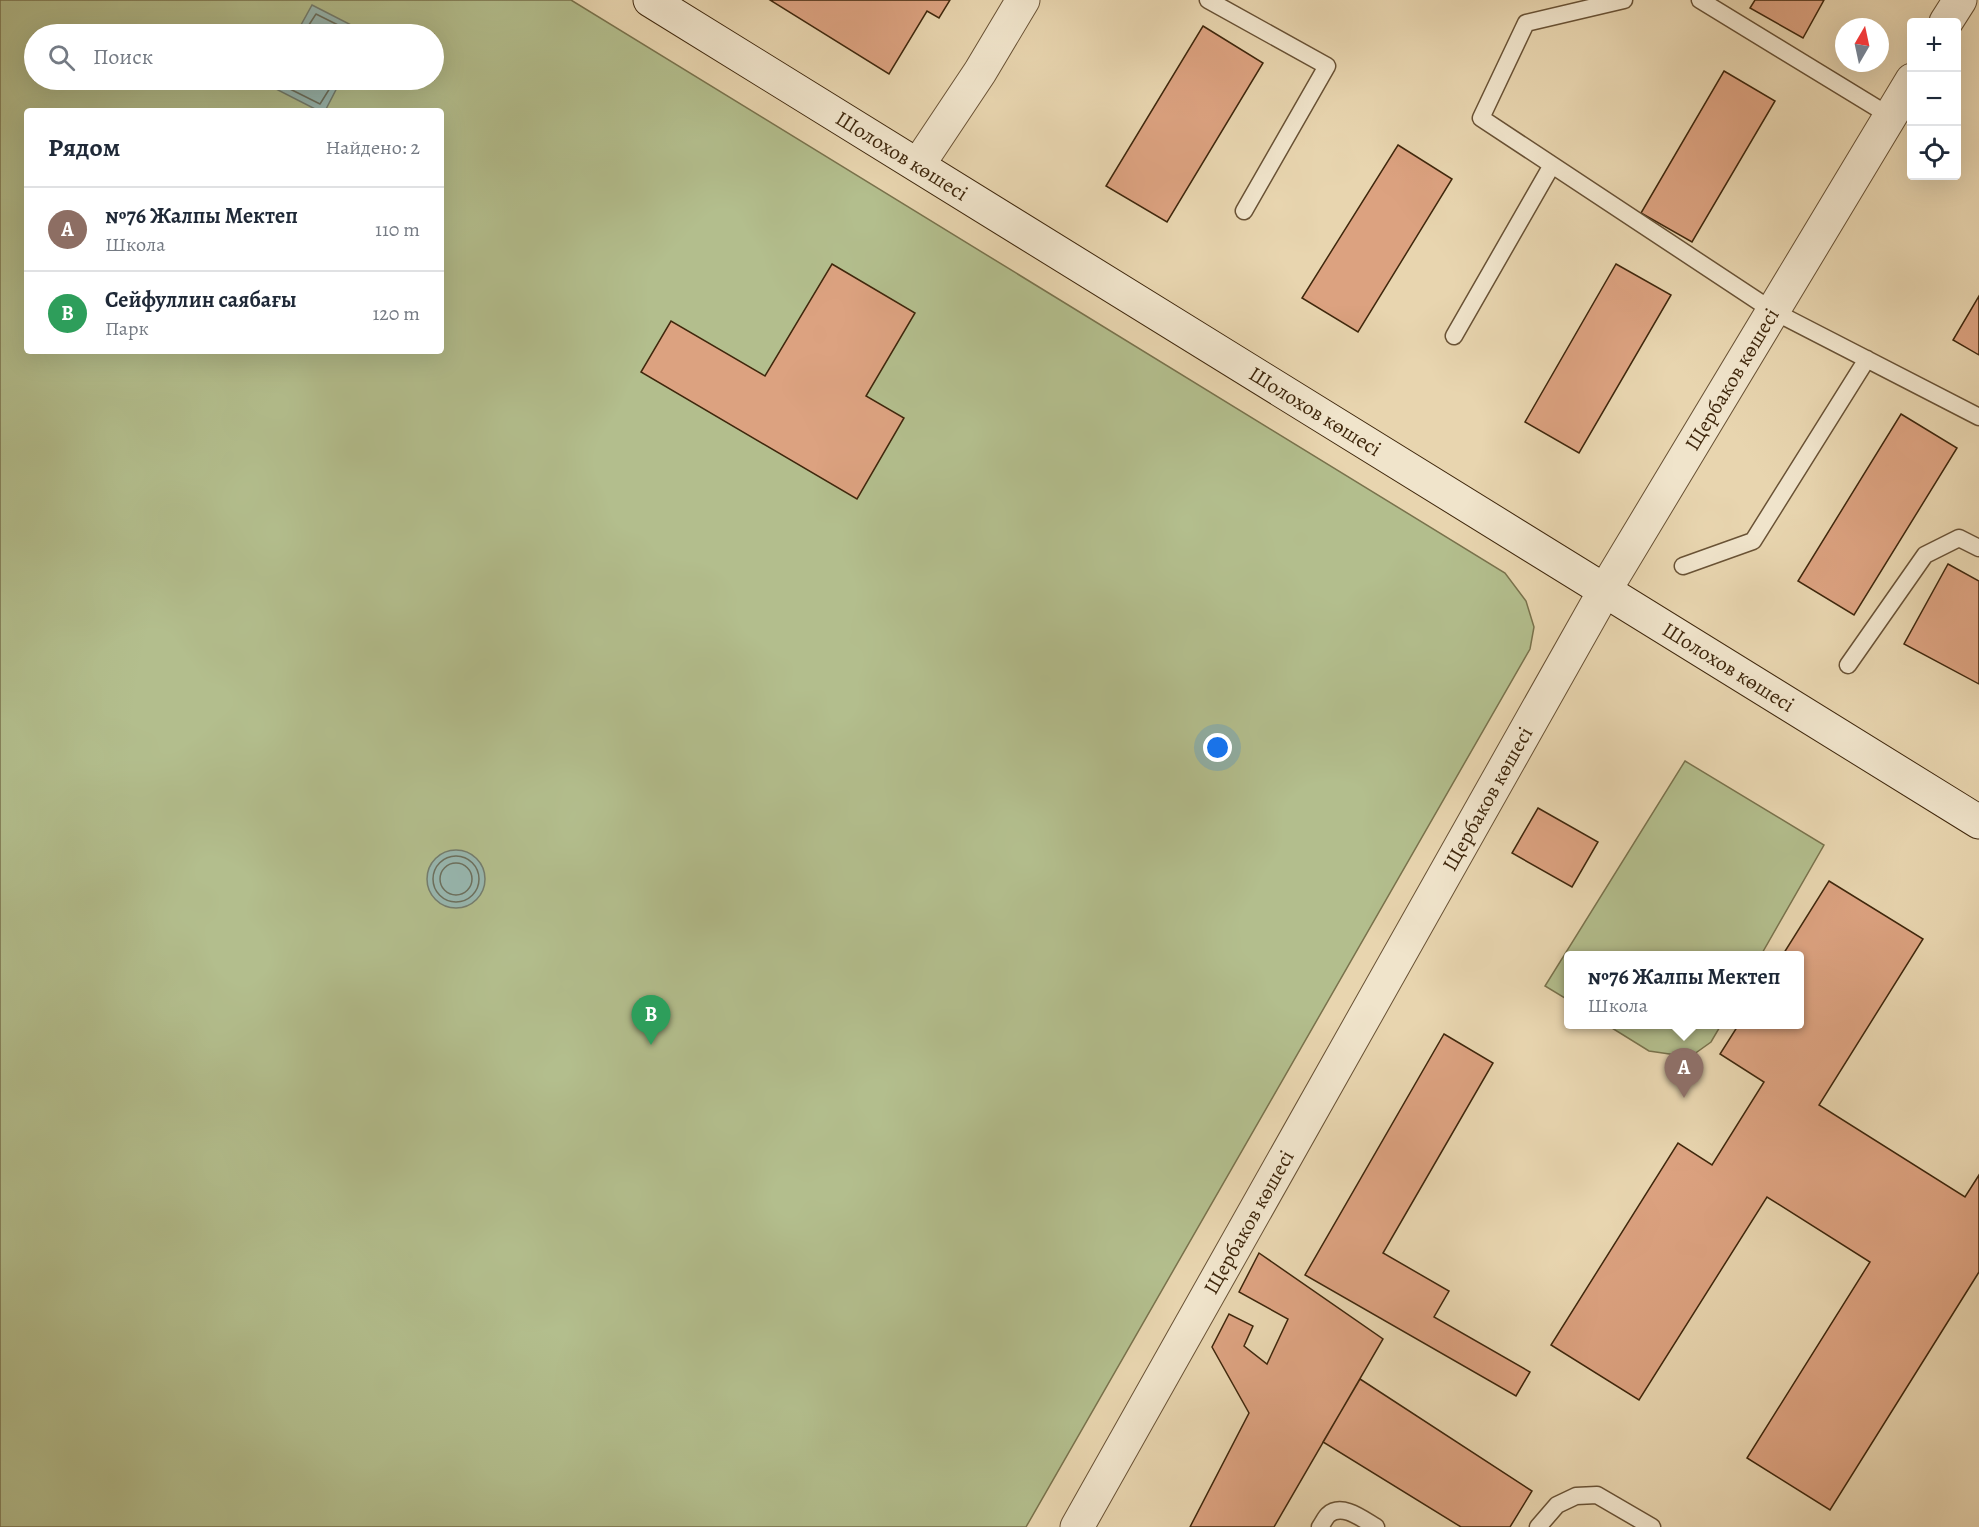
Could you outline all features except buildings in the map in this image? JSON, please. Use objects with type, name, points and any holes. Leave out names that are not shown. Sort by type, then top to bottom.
[{"type":"street","name":"Шолохов көшесі","points":[[650,0],[1979,822]]},
{"type":"street","points":[[918,165],[980,72],[1023,0]]},
{"type":"street","points":[[1949,18],[1960,0]]},
{"type":"street","name":"Щербаков көшесі","points":[[1077,1527],[1605,590],[1907,87]]},
{"type":"lane","points":[[1208,0],[1326,66],[1244,211]]},
{"type":"lane","points":[[1624,0],[1527,23],[1481,118],[1773,310],[1979,417]]},
{"type":"lane","points":[[1700,0],[1890,116]]},
{"type":"lane","points":[[1454,336],[1552,165]]},
{"type":"lane","points":[[1683,566],[1753,541],[1867,359]]},
{"type":"lane","points":[[1848,664],[1925,555],[1959,538],[1979,548]]},
{"type":"lane","points":[[1538,1527],[1557,1505],[1576,1496],[1597,1495],[1652,1527]]},
{"type":"lane","points":[[1320,1527],[1328,1514],[1337,1510],[1353,1513],[1376,1527]]},
{"type":"green space","points":[[0,0],[571,0],[1505,573],[1526,601],[1534,627],[1530,649],[1026,1527],[0,1527]]},
{"type":"green space","points":[[1685,761],[1824,845],[1763,951],[1567,951]]},
{"type":"green space","points":[[1564,955],[1564,998],[1545,986]]},
{"type":"green space","points":[[1613,1029],[1719,1029],[1711,1042],[1690,1057],[1649,1051]]},
{"type":"water","points":[[312,5],[349,24],[302,24]]},
{"type":"water","points":[[278,90],[336,90],[327,108],[313,108]]},
{"type":"water","points":[[450,850],[462,850],[477,858],[485,873],[485,885],[477,900],[462,908],[450,908],[435,900],[427,885],[427,873],[435,858]]},
{"type":"place","name":"Сейфуллин саябағы","points":[[651,1045]]},
{"type":"place","name":"№76 Жалпы Мектеп","points":[[1684,1098]]}]
